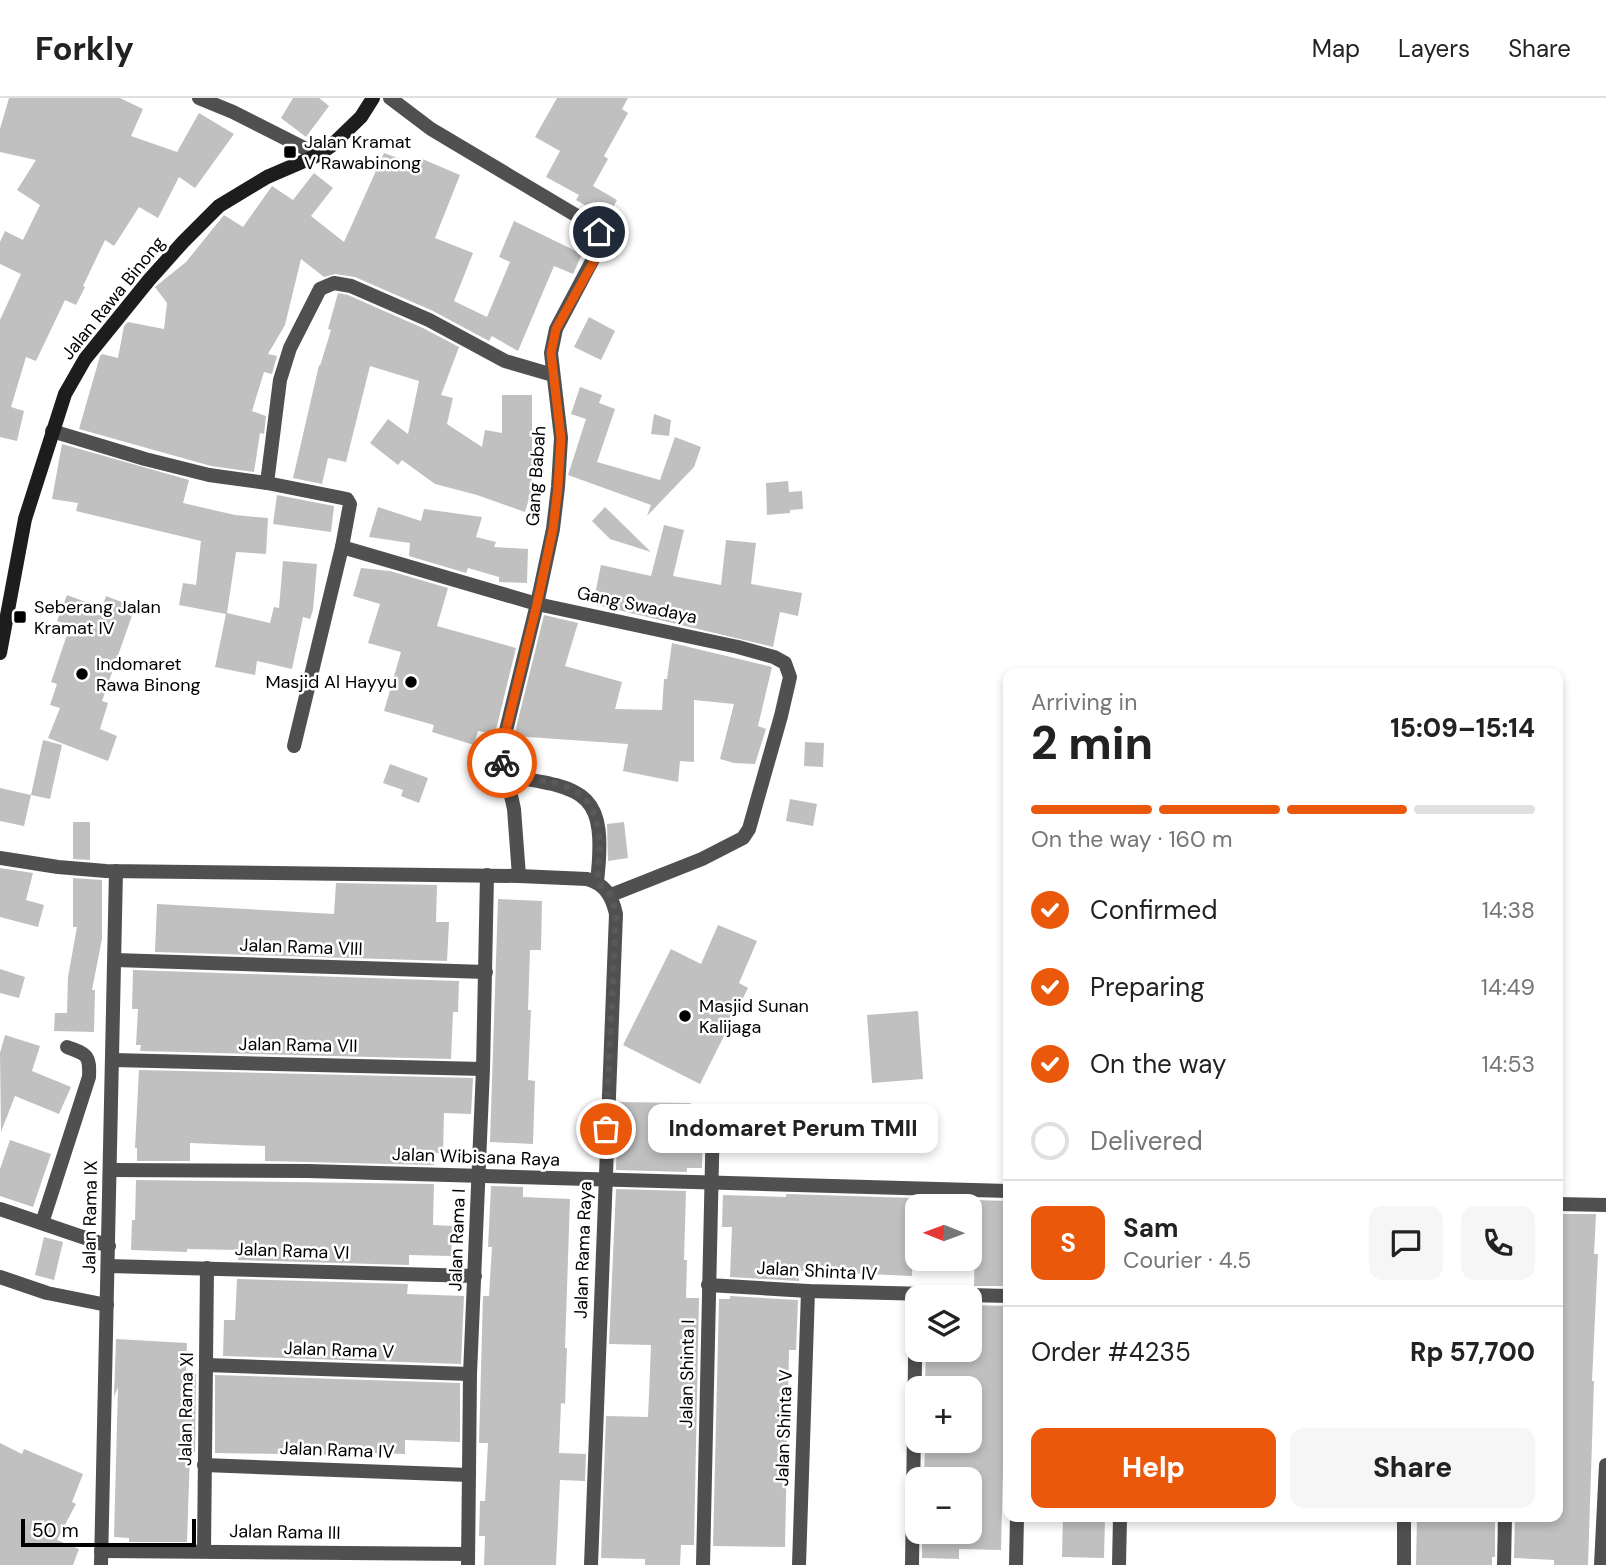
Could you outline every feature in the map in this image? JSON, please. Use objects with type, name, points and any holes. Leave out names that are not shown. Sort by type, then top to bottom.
[{"type":"main road","name":"Jalan Rawa Binong","points":[[0,653],[4,611],[25,519],[65,394],[85,359],[183,242],[219,206],[235,195],[318,155],[347,132],[373,98]]},
{"type":"street","points":[[200,98],[233,111],[318,155]]},
{"type":"street","name":"Gang Babah","points":[[390,98],[430,129],[594,226],[599,232],[600,250],[556,329],[551,353],[561,438],[553,529],[501,751],[513,808],[519,876]]},
{"type":"street","points":[[267,482],[276,401],[290,348],[320,289],[334,283],[351,286],[420,316],[505,361],[553,375]]},
{"type":"street","points":[[52,431],[145,459],[238,480],[267,482],[347,499],[351,504],[294,746]]},
{"type":"street","name":"Gang Swadaya","points":[[342,547],[537,604],[724,644],[774,657],[785,663],[790,677],[755,810],[743,838],[702,859],[611,895]]},
{"type":"street","points":[[506,776],[557,783],[583,797],[600,824],[597,882]]},
{"type":"street","points":[[0,858],[58,867],[116,870],[587,879],[597,882],[611,895]]},
{"type":"street","name":"Jalan Rama IX","points":[[101,1558],[116,870]]},
{"type":"street","name":"Jalan Rama I","points":[[468,1560],[470,1374],[483,1069],[487,875]]},
{"type":"street","name":"Jalan Rama Raya","points":[[591,1565],[616,914],[611,895]]},
{"type":"street","name":"Jalan Rama VIII","points":[[115,960],[486,972]]},
{"type":"street","points":[[42,1223],[89,1077],[90,1062],[85,1054],[67,1047]]},
{"type":"street","name":"Jalan Rama VII","points":[[113,1060],[483,1069]]},
{"type":"street","name":"Jalan Shinta I","points":[[702,1565],[713,1116]]},
{"type":"street","name":"Jalan Wibisana Raya","points":[[110,1170],[309,1171],[1003,1191]]},
{"type":"street","points":[[1563,1204],[1606,1205]]},
{"type":"street","points":[[0,1209],[109,1246]]},
{"type":"street","name":"Jalan Rama VI","points":[[108,1266],[475,1276]]},
{"type":"street","name":"Jalan Rama XI","points":[[204,1550],[207,1268]]},
{"type":"street","points":[[0,1277],[47,1293],[107,1305]]},
{"type":"street","name":"Jalan Shinta IV","points":[[708,1285],[808,1292],[905,1294]]},
{"type":"street","name":"Jalan Shinta V","points":[[799,1565],[808,1292]]},
{"type":"street","name":"Jalan Shinta IV","points":[[982,1295],[1003,1296]]},
{"type":"street","points":[[912,1565],[915,1362]]},
{"type":"street","name":"Jalan Rama V","points":[[206,1365],[470,1374]]},
{"type":"street","name":"Jalan Rama IV","points":[[204,1465],[469,1475]]},
{"type":"street","points":[[1601,1565],[1606,1465]]},
{"type":"street","points":[[1016,1565],[1017,1522]]},
{"type":"street","points":[[1119,1565],[1121,1522]]},
{"type":"street","points":[[1404,1565],[1405,1522]]},
{"type":"street","points":[[1504,1565],[1505,1522]]},
{"type":"street","name":"Jalan Rama III","points":[[101,1558],[204,1550],[468,1560]]},
{"type":"building","points":[[9,98],[120,98],[143,109],[131,136],[177,152],[199,113],[234,134],[195,188],[179,177],[158,218],[139,207],[114,246],[105,240],[76,305],[65,300],[36,361],[26,357],[11,407],[24,411],[17,441],[0,437],[0,320],[21,274],[0,264],[0,242],[5,231],[23,240],[40,205],[17,190],[36,160],[0,152],[0,129]]},
{"type":"building","points":[[293,98],[319,98],[329,106],[306,137],[281,118]]},
{"type":"building","points":[[557,98],[628,98],[622,109],[628,113],[604,156],[608,159],[593,186],[617,200],[607,218],[576,200],[579,195],[546,177],[560,151],[535,137]]},
{"type":"building","points":[[384,153],[417,165],[420,158],[460,175],[435,238],[473,253],[454,301],[487,317],[510,262],[499,257],[514,221],[582,254],[573,274],[554,266],[518,351],[492,336],[489,341],[433,311],[355,277],[335,274],[324,277],[301,259],[285,325],[268,354],[277,356],[272,374],[264,372],[252,411],[266,416],[264,434],[260,433],[254,472],[211,466],[79,429],[100,356],[102,354],[118,358],[124,326],[128,322],[164,329],[167,303],[155,287],[186,262],[224,215],[243,227],[272,186],[293,200],[314,173],[333,188],[311,216],[344,242]]},
{"type":"building","points":[[338,293],[425,329],[459,347],[441,395],[453,398],[447,424],[482,447],[485,430],[502,433],[502,395],[532,395],[532,489],[525,512],[435,484],[402,460],[398,465],[370,443],[388,419],[408,434],[419,381],[370,366],[346,462],[328,458],[322,484],[293,478]]},
{"type":"building","points":[[589,317],[615,331],[601,360],[574,347]]},
{"type":"building","points":[[580,387],[602,395],[599,403],[615,409],[597,462],[660,480],[675,437],[701,447],[694,467],[647,516],[651,505],[568,475],[586,419],[571,414]]},
{"type":"building","points":[[654,414],[671,420],[669,436],[651,434]]},
{"type":"building","points":[[62,444],[189,480],[183,503],[235,515],[268,518],[266,554],[236,552],[227,613],[270,623],[274,607],[279,608],[283,561],[317,564],[313,610],[310,619],[303,617],[292,669],[257,661],[255,675],[215,667],[226,614],[179,605],[183,583],[196,585],[201,541],[76,511],[78,503],[52,499]]},
{"type":"building","points":[[788,481],[789,492],[802,491],[803,509],[767,515],[766,483]]},
{"type":"building","points":[[277,495],[334,506],[331,532],[273,524]]},
{"type":"building","points":[[378,507],[421,521],[424,509],[482,517],[476,537],[496,542],[494,547],[528,549],[527,583],[499,582],[499,577],[468,568],[466,573],[409,556],[410,543],[369,537]]},
{"type":"building","points":[[605,507],[651,552],[610,539],[592,521]]},
{"type":"building","points":[[664,525],[684,530],[673,576],[721,585],[726,540],[756,543],[751,584],[802,593],[798,616],[780,612],[773,647],[593,604],[601,565],[651,576]]},
{"type":"building","points":[[361,568],[390,571],[448,588],[437,626],[516,648],[495,734],[478,731],[474,745],[432,732],[434,725],[384,711],[401,652],[368,643],[380,604],[353,596]]},
{"type":"building","points":[[67,595],[102,608],[106,596],[135,607],[102,701],[108,703],[100,729],[117,736],[108,761],[48,738],[60,708],[50,705],[57,684],[51,682],[70,626],[57,621]]},
{"type":"building","points":[[544,615],[578,623],[565,666],[622,682],[615,709],[662,710],[664,679],[667,679],[672,643],[772,667],[758,726],[766,729],[755,764],[720,759],[734,704],[694,700],[694,762],[680,761],[678,782],[623,771],[628,744],[514,736]]},
{"type":"building","points":[[43,740],[62,745],[50,799],[31,795]]},
{"type":"building","points":[[805,742],[824,743],[823,767],[804,766]]},
{"type":"building","points":[[390,764],[428,778],[419,803],[401,796],[403,790],[383,783]]},
{"type":"building","points":[[0,788],[31,795],[24,826],[0,821]]},
{"type":"building","points":[[790,799],[817,804],[813,826],[786,821]]},
{"type":"building","points":[[73,822],[90,822],[90,860],[73,859]]},
{"type":"building","points":[[624,822],[628,858],[608,861],[607,824]]},
{"type":"building","points":[[0,868],[33,873],[26,900],[44,905],[38,927],[0,917]]},
{"type":"building","points":[[73,878],[102,880],[102,939],[92,990],[95,990],[94,1032],[54,1031],[55,1013],[67,1013],[68,977],[77,927],[73,927]]},
{"type":"building","points":[[336,883],[437,885],[436,922],[449,922],[447,961],[155,952],[157,904],[334,914]]},
{"type":"building","points":[[498,899],[542,901],[541,950],[530,950],[528,1080],[535,1081],[533,1144],[490,1142]]},
{"type":"building","name":"Masjid Sunan Kalijaga","points":[[718,925],[757,941],[739,983],[748,988],[700,1084],[623,1045],[671,949],[701,964]]},
{"type":"building","points":[[0,969],[25,977],[19,998],[0,993]]},
{"type":"building","points":[[133,970],[459,981],[458,1012],[453,1012],[451,1059],[140,1051],[141,1045],[136,1045],[138,1009],[132,1009]]},
{"type":"building","points":[[918,1011],[923,1079],[872,1083],[867,1015]]},
{"type":"building","points":[[5,1035],[40,1046],[32,1071],[71,1087],[59,1114],[15,1096],[1,1132],[0,1053]]},
{"type":"building","points":[[139,1070],[473,1078],[471,1114],[444,1113],[443,1153],[435,1153],[434,1165],[265,1161],[265,1146],[190,1143],[190,1161],[137,1161],[135,1148]]},
{"type":"building","points":[[618,1102],[691,1103],[687,1109],[706,1110],[703,1116],[702,1168],[687,1168],[687,1172],[616,1170]]},
{"type":"building","points":[[10,1140],[51,1154],[33,1207],[0,1196],[0,1169]]},
{"type":"building","points":[[136,1180],[434,1184],[433,1225],[453,1226],[451,1256],[409,1255],[409,1265],[238,1260],[238,1250],[131,1250]]},
{"type":"building","points":[[491,1186],[523,1187],[523,1197],[570,1199],[565,1404],[561,1403],[559,1453],[586,1454],[585,1481],[560,1480],[556,1565],[484,1565],[485,1536],[479,1536],[480,1501],[485,1501],[488,1443],[479,1443],[483,1296],[489,1296],[492,1247],[488,1247]]},
{"type":"building","points":[[616,1189],[686,1191],[686,1298],[699,1298],[694,1545],[681,1545],[680,1565],[645,1565],[645,1559],[601,1558],[606,1416],[648,1417],[649,1395],[651,1345],[609,1344]]},
{"type":"building","points":[[786,1194],[905,1198],[905,1271],[912,1271],[912,1276],[799,1271],[799,1281],[730,1277],[732,1227],[722,1227],[723,1195],[786,1197]]},
{"type":"building","points":[[982,1200],[1003,1201],[1003,1286],[974,1285],[974,1271],[982,1271]]},
{"type":"building","points":[[1563,1214],[1596,1214],[1594,1254],[1598,1254],[1588,1565],[1554,1565],[1554,1560],[1514,1558],[1515,1522],[1563,1522]]},
{"type":"building","points":[[44,1237],[63,1242],[54,1280],[35,1275]]},
{"type":"building","points":[[237,1279],[408,1284],[407,1294],[464,1296],[461,1364],[223,1356],[224,1320],[235,1320]]},
{"type":"building","points":[[730,1296],[798,1300],[796,1350],[789,1350],[785,1547],[713,1546],[719,1299],[730,1299]]},
{"type":"building","points":[[982,1305],[1003,1306],[1001,1550],[959,1549],[959,1559],[922,1558],[922,1544],[982,1544],[982,1467],[924,1467],[925,1453],[982,1453],[982,1376],[925,1376],[926,1362],[982,1362]]},
{"type":"building","points":[[116,1339],[187,1343],[186,1374],[196,1374],[195,1452],[190,1452],[187,1542],[129,1542],[129,1538],[114,1537],[118,1387],[114,1397]]},
{"type":"building","points":[[215,1375],[460,1383],[460,1442],[405,1440],[405,1454],[215,1453]]},
{"type":"building","points":[[0,1443],[22,1454],[24,1449],[83,1474],[72,1502],[76,1504],[57,1540],[79,1549],[73,1565],[0,1565]]},
{"type":"building","points":[[1063,1522],[1105,1522],[1104,1558],[1062,1557]]},
{"type":"building","points":[[1417,1522],[1495,1522],[1495,1557],[1492,1557],[1492,1565],[1416,1565]]},
{"type":"way so far","points":[[502,763],[506,776],[557,783],[572,789],[583,797],[600,824],[597,882],[611,895],[616,914],[606,1129]]},
{"type":"place","name":"Jalan Kramat V Rawabinong","points":[[290,152]]},
{"type":"place","name":"Seberang Jalan Kramat IV","points":[[20,617]]},
{"type":"place","name":"Indomaret Rawa Binong","points":[[82,674]]},
{"type":"place","name":"Masjid Al Hayyu","points":[[411,682]]},
{"type":"place","name":"Masjid Sunan Kalijaga","points":[[685,1016]]},
{"type":"place","name":"Indomaret Perum TMII","points":[[606,1129]]},
{"type":"route","points":[[502,763],[501,751],[524,663],[553,529],[561,438],[551,353],[553,342],[556,329],[600,250],[599,232]]}]
